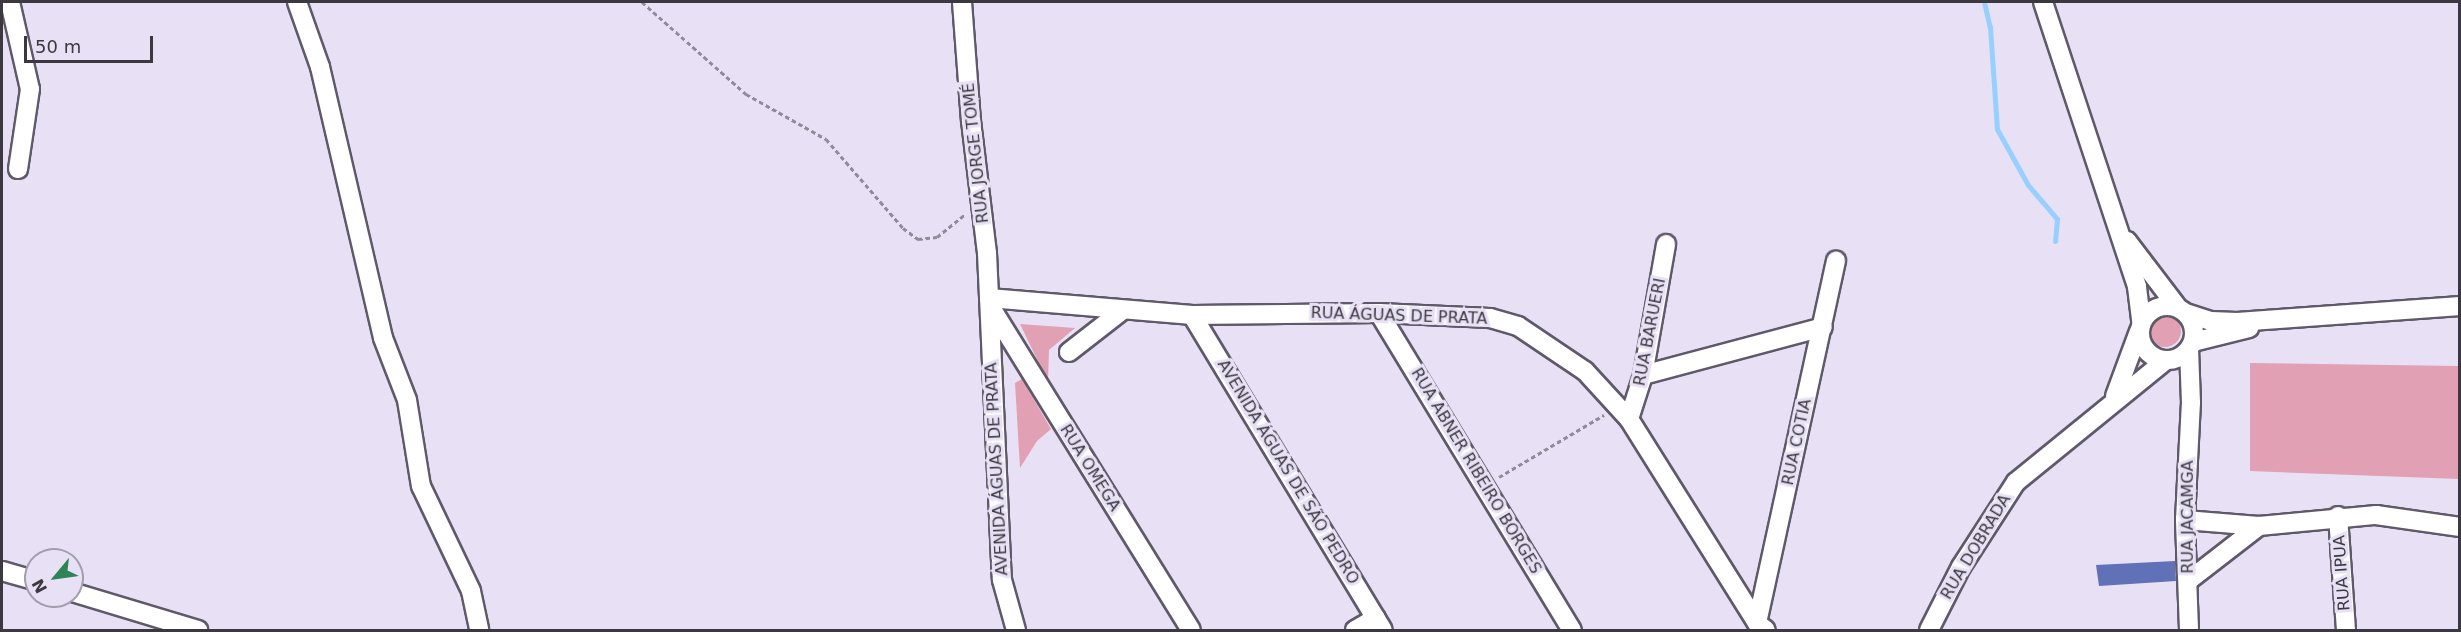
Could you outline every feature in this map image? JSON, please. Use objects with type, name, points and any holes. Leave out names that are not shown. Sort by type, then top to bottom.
[{"type":"street","points":[[10,2],[30,89],[18,168]]},
{"type":"street","points":[[297,2],[320,68],[383,338],[407,400],[421,486],[471,591],[479,630]]},
{"type":"street","name":"RUA JORGE TOMÉ","points":[[962,2],[989,302]]},
{"type":"street","points":[[2043,2],[2137,287],[2144,348],[2170,360],[2191,345],[2282,319]]},
{"type":"street","points":[[2115,225],[2194,326],[2191,345]]},
{"type":"street","name":"RUA BARUERI","points":[[1624,412],[1643,375],[1666,244]]},
{"type":"street","name":"RUA COTIA","points":[[1762,627],[1836,261]]},
{"type":"street","name":"RUA ÁGUAS DE PRATA","points":[[989,302],[1192,315],[1379,313],[1490,318],[1518,326],[1564,354],[1624,412],[1762,627]]},
{"type":"street","name":"AVENIDA ÁGUAS DE PRATA","points":[[989,302],[1002,580],[1016,630]]},
{"type":"street","name":"RUA OMEGA","points":[[989,302],[1191,630]]},
{"type":"street","points":[[2140,327],[2152,309],[2169,305],[2220,321],[2282,319],[2460,306]]},
{"type":"street","points":[[1069,352],[1124,310]]},
{"type":"street","name":"RUA ABNER RIBEIRO BORGES","points":[[1379,313],[1572,630]]},
{"type":"street","name":"AVENIDA ÁGUAS DE SÃO PEDRO","points":[[1192,315],[1381,627]]},
{"type":"street","points":[[1643,375],[1823,327]]},
{"type":"street","name":"RUA DOBRADA","points":[[2113,400],[2129,367],[2140,327]]},
{"type":"street","name":"RUA JACAMGA","points":[[2189,630],[2185,520],[2191,403],[2191,345]]},
{"type":"street","name":"RUA DOBRADA","points":[[1929,630],[1967,556],[2016,482],[2113,400],[2170,360]]},
{"type":"street","name":"RUA JACAMGA","points":[[2170,360],[2191,403]]},
{"type":"street","points":[[2185,520],[2259,526],[2338,516],[2376,515],[2460,527]]},
{"type":"street","name":"RUA IPUA","points":[[2338,516],[2346,630]]},
{"type":"street","points":[[2188,580],[2259,526]]},
{"type":"street","points":[[2,571],[24,577]]},
{"type":"street","points":[[84,597],[145,622],[198,630]]},
{"type":"street","points":[[1355,630],[1381,627]]},
{"type":"path","points":[[642,2],[746,94],[826,140],[903,228],[918,239],[937,237],[981,201]]},
{"type":"path","points":[[1485,485],[1624,412]]},
{"type":"shaded area","points":[[2165,315],[2176,320],[2181,331],[2176,342],[2165,347],[2154,342],[2149,331],[2154,320]]},
{"type":"shaded area","points":[[1020,324],[1075,328],[1049,350],[1048,382]]},
{"type":"shaded area","points":[[2250,363],[2459,366],[2459,479],[2250,471]]},
{"type":"shaded area","points":[[1022,379],[1051,429],[1037,441],[1020,468],[1015,383]]},
{"type":"building","points":[[2175,561],[2176,581],[2099,586],[2096,565]]},
{"type":"waterway","points":[[1984,2],[1990,27],[1997,129],[2028,185],[2057,219],[2055,241]]}]
